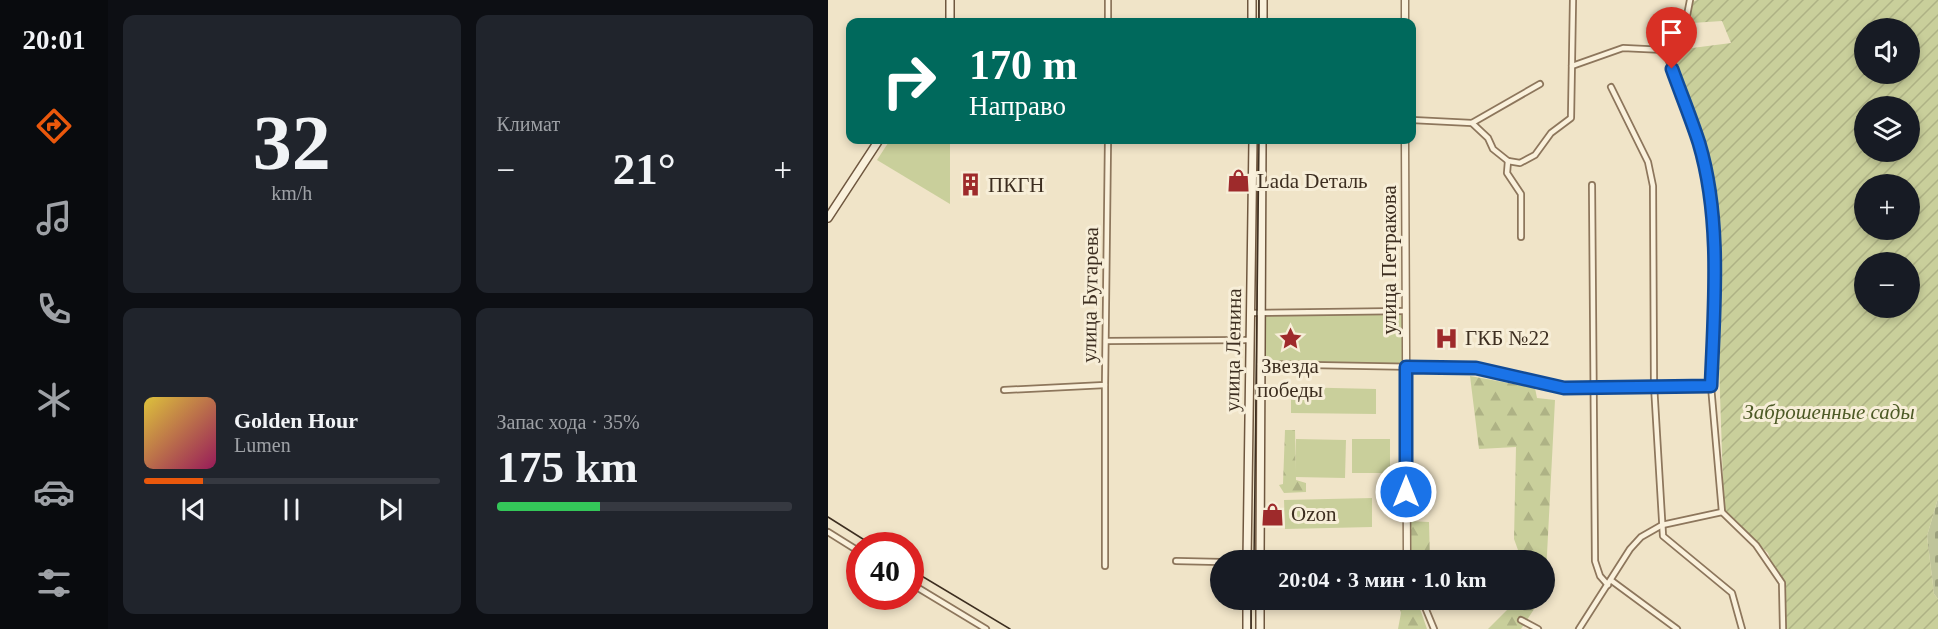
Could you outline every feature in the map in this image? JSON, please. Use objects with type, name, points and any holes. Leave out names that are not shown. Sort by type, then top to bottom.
[{"type":"main road","points":[[950,0],[950,18]]},
{"type":"main road","points":[[1252,0],[1252,18]]},
{"type":"main road","points":[[1263,0],[1263,18]]},
{"type":"main road","points":[[828,218],[876,144]]},
{"type":"main road","name":"улица Ленина","points":[[1247,550],[1253,144]]},
{"type":"main road","name":"улица Ленина","points":[[1260,550],[1262,144]]},
{"type":"main road","points":[[1247,610],[1247,629]]},
{"type":"main road","points":[[1260,610],[1260,629]]},
{"type":"street","points":[[1108,0],[1108,18]]},
{"type":"street","points":[[1405,0],[1405,18]]},
{"type":"street","points":[[1472,123],[1488,138],[1493,149],[1508,161],[1520,164],[1535,155],[1551,134],[1571,118],[1573,0]]},
{"type":"street","points":[[1665,51],[1684,31],[1689,0]]},
{"type":"street","points":[[1572,66],[1623,48],[1665,51]]},
{"type":"street","points":[[1665,51],[1699,145],[1711,208],[1715,298],[1711,386],[1722,513],[1756,545],[1782,582],[1783,629]]},
{"type":"street","points":[[1416,120],[1472,123],[1540,84]]},
{"type":"street","points":[[1611,87],[1648,162],[1653,186],[1654,385],[1663,536],[1732,594],[1742,629]]},
{"type":"street","name":"улица Бугарева","points":[[1004,390],[1106,385],[1108,144]]},
{"type":"street","name":"улица Петракова","points":[[1405,144],[1407,550]]},
{"type":"street","points":[[1508,161],[1507,173],[1521,194],[1521,237]]},
{"type":"street","points":[[1592,185],[1595,561],[1600,576],[1677,629]]},
{"type":"street","points":[[1250,314],[1406,312]]},
{"type":"street","points":[[1106,341],[1249,340]]},
{"type":"street","points":[[1260,364],[1476,368],[1564,388],[1711,386]]},
{"type":"street","points":[[1105,566],[1106,385]]},
{"type":"street","points":[[1579,629],[1630,549],[1641,537],[1662,525],[1722,513]]},
{"type":"street","points":[[828,532],[846,543]]},
{"type":"street","points":[[1176,561],[1210,562]]},
{"type":"street","points":[[924,591],[986,629]]},
{"type":"street","points":[[1426,610],[1434,629]]},
{"type":"street","points":[[1521,620],[1538,629]]},
{"type":"green space","name":"Заброшенные сады","points":[[1697,0],[1938,0],[1938,498],[1927,536],[1934,594],[1938,599],[1938,629],[1784,629],[1784,600],[1768,553],[1724,512],[1714,216],[1698,136],[1669,51],[1731,43],[1722,21],[1692,23],[1690,3]]},
{"type":"green space","points":[[887,144],[950,144],[950,204],[877,160]]},
{"type":"green space","points":[[1265,313],[1402,313],[1402,365],[1264,362]]},
{"type":"green space","points":[[1470,376],[1535,388],[1537,398],[1555,400],[1547,550],[1518,550],[1514,539],[1516,447],[1479,449]]},
{"type":"green space","points":[[1291,387],[1376,389],[1376,414],[1291,413]]},
{"type":"green space","points":[[1285,430],[1295,430],[1296,480],[1306,483],[1306,492],[1284,493],[1279,485],[1283,484]]},
{"type":"green space","points":[[1296,439],[1346,440],[1345,478],[1295,477]]},
{"type":"green space","points":[[1352,439],[1390,439],[1390,473],[1352,473]]},
{"type":"green space","points":[[1372,498],[1372,527],[1285,529],[1284,500]]},
{"type":"green space","points":[[1938,498],[1938,599],[1934,594],[1927,536]]},
{"type":"green space","points":[[1409,521],[1429,522],[1430,550],[1410,550]]},
{"type":"green space","points":[[1400,610],[1420,610],[1427,629],[1398,629]]},
{"type":"green space","points":[[1507,610],[1533,610],[1521,629],[1488,629]]},
{"type":"tram line","points":[[1259,0],[1259,18]]},
{"type":"tram line","points":[[1254,550],[1259,144]]},
{"type":"tram line","points":[[828,517],[852,532]]},
{"type":"tram line","points":[[924,577],[1010,629]]},
{"type":"tram line","points":[[1251,610],[1251,629]]},
{"type":"place","name":"Lada Dеталь","points":[[1239,181]]},
{"type":"place","name":"ПКГН","points":[[970,185]]},
{"type":"place","name":"Звезда победы","points":[[1290,338]]},
{"type":"place","name":"ГКБ №22","points":[[1447,338]]},
{"type":"place","name":"Ozon","points":[[1273,514]]},
{"type":"route","points":[[1406,492],[1406,367],[1476,368],[1564,388],[1711,386],[1715,298],[1711,208],[1699,145],[1672,69]]}]
